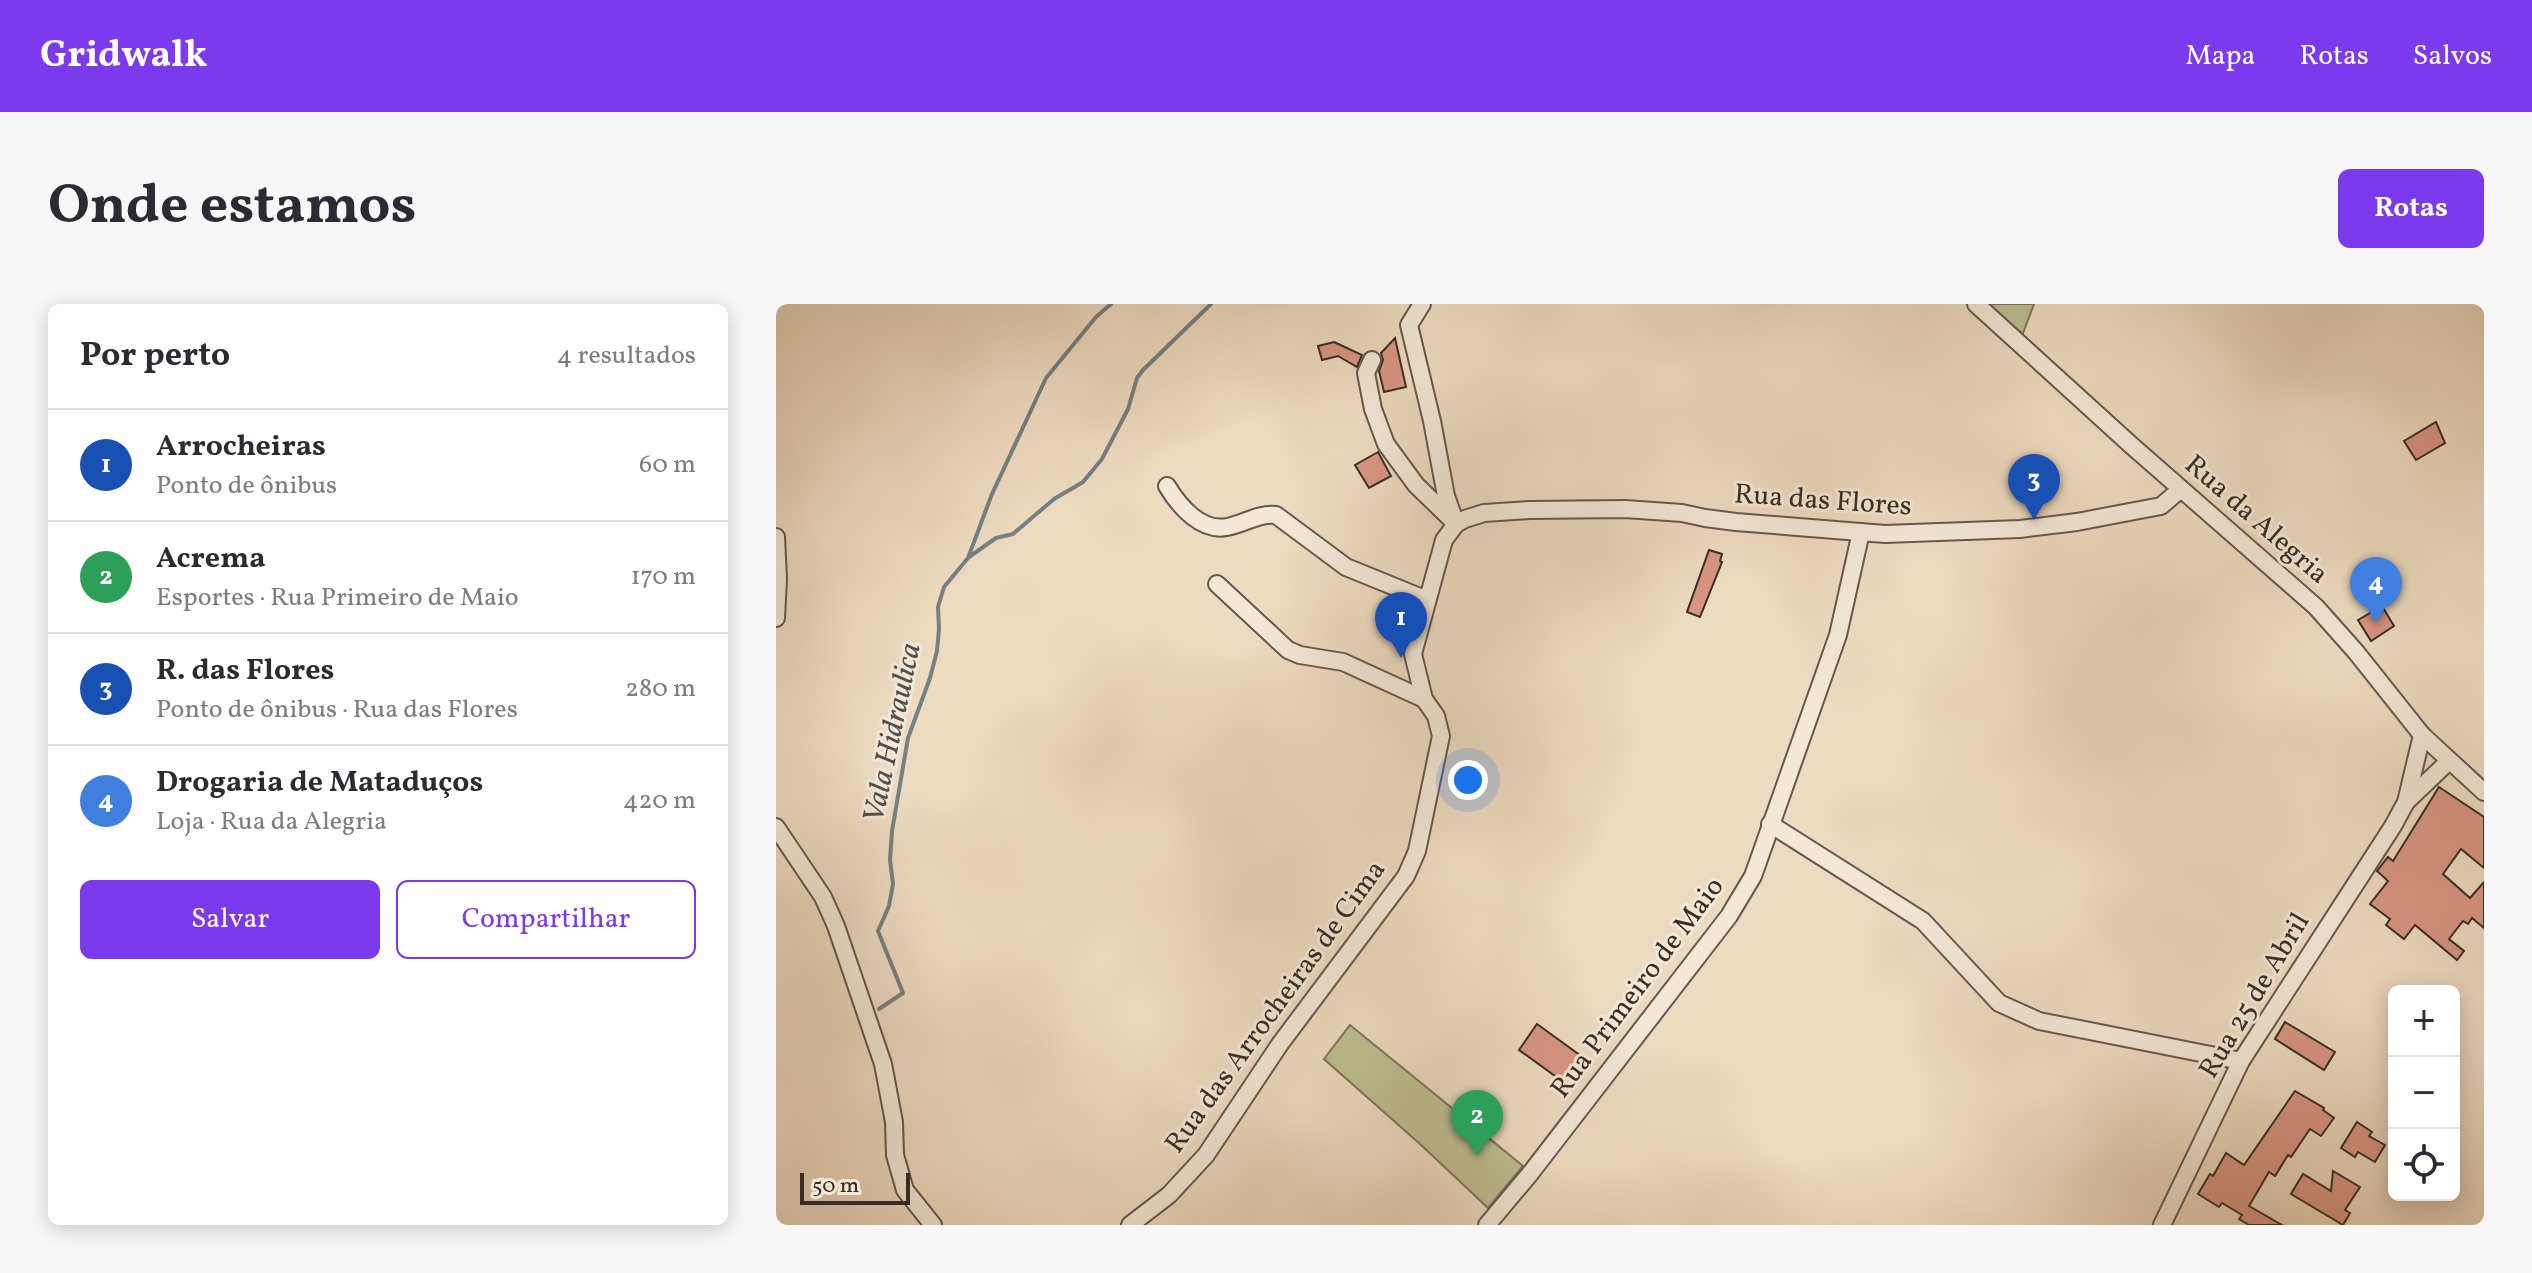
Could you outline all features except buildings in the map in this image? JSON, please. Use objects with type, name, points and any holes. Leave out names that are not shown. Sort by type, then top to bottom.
[{"type":"street","points":[[1422,304],[1409,325],[1446,496],[1456,524]]},
{"type":"street","name":"Rua da Alegria","points":[[1976,304],[2016,343],[2316,607],[2422,735],[2484,791]]},
{"type":"street","points":[[1372,360],[1366,373],[1373,409],[1386,444],[1416,485],[1456,524]]},
{"type":"street","points":[[1167,486],[1192,516],[1212,527],[1227,527],[1265,514],[1276,515],[1346,567],[1427,600]]},
{"type":"street","name":"Rua das Flores","points":[[1456,524],[1484,513],[1625,509],[1861,532],[1935,533],[2050,527],[2161,506],[2181,489]]},
{"type":"street","name":"Rua das Arrocheiras de Cima","points":[[1130,1225],[1169,1195],[1206,1155],[1280,1044],[1406,876],[1417,851],[1441,736],[1436,716],[1424,699],[1413,654],[1444,540],[1456,524]]},
{"type":"street","name":"Rua Primeiro de Maio","points":[[1487,1225],[1729,916],[1753,876],[1838,635],[1861,532]]},
{"type":"street","points":[[776,537],[776,618]]},
{"type":"street","points":[[1217,584],[1288,650],[1343,662],[1424,699]]},
{"type":"street","name":"Rua 25 de Abril","points":[[2162,1225],[2241,1061],[2406,802],[2422,735]]},
{"type":"street","name":"Rua 25 de Abril","points":[[2406,802],[2449,761]]},
{"type":"street","points":[[1770,824],[1923,921],[1999,1003],[2039,1021],[2241,1061]]},
{"type":"street","points":[[776,827],[823,897],[836,926],[883,1064],[894,1122],[895,1155],[905,1190],[933,1225]]},
{"type":"green space","points":[[1985,304],[2034,304],[2022,336]]},
{"type":"green space","points":[[1350,1025],[1523,1166],[1488,1208],[1324,1059]]},
{"type":"waterway","name":"Vala Hidraulica","points":[[879,1009],[903,993],[878,931],[889,906],[893,884],[890,860],[892,831],[908,738],[937,651],[938,607],[944,587],[968,558],[992,494],[1046,378],[1096,317],[1111,304]]},
{"type":"waterway","points":[[969,557],[996,538],[1013,534],[1054,499],[1083,482],[1102,459],[1128,409],[1137,378],[1211,304]]},
{"type":"place","name":"R. das Flores","points":[[2034,520]]},
{"type":"place","name":"Drogaria de Mataduços","points":[[2376,623]]},
{"type":"place","name":"Arrocheiras","points":[[1401,658]]},
{"type":"place","name":"Acrema","points":[[1477,1156]]}]
